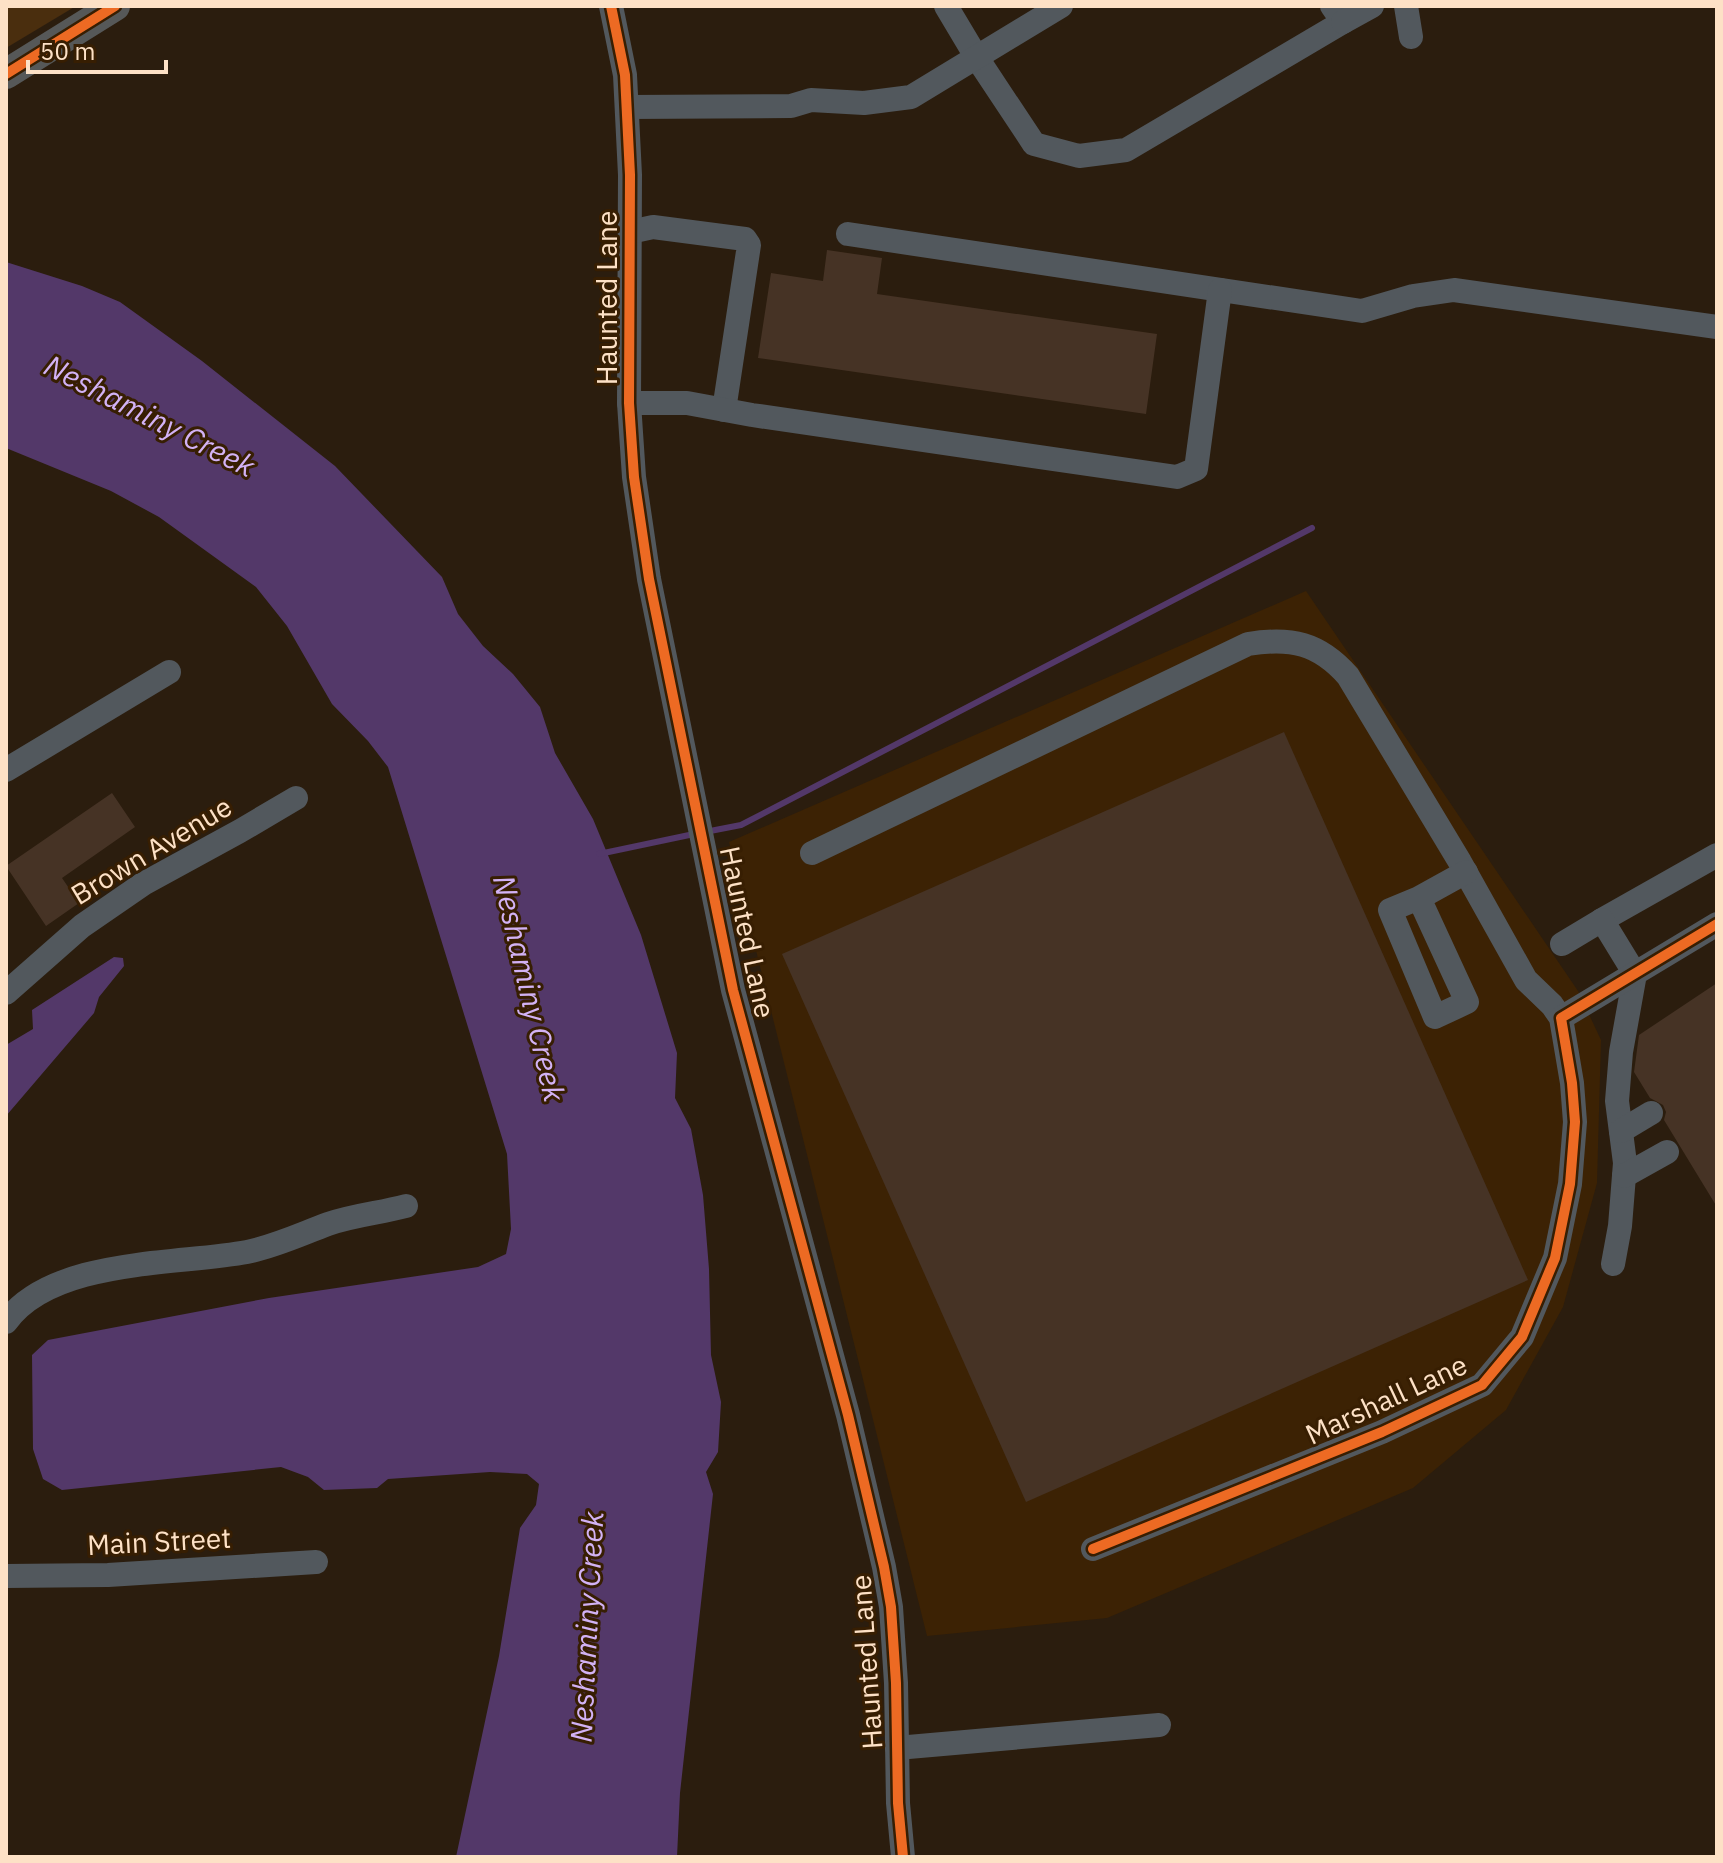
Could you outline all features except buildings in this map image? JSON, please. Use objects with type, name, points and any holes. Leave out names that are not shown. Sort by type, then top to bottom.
[{"type":"main road","points":[[6,74],[115,6]]},
{"type":"street","name":"Haunted Lane","points":[[611,6],[627,101],[629,403],[634,477],[649,579],[733,990],[848,1415],[884,1567],[891,1607],[898,1803],[903,1857]]},
{"type":"street","points":[[946,6],[1034,144],[1079,156],[1126,150],[1338,14],[1372,6]]},
{"type":"street","points":[[627,101],[798,91],[811,100],[864,103],[911,97],[1061,6]]},
{"type":"street","points":[[1406,6],[1411,37]]},
{"type":"street","points":[[630,232],[653,227],[745,239],[749,245],[724,410]]},
{"type":"street","points":[[848,234],[1362,311],[1413,296],[1454,290],[1717,327]]},
{"type":"street","points":[[629,403],[687,403],[1177,477],[1196,469],[1220,290]]},
{"type":"street","points":[[812,853],[1248,644],[1264,641],[1318,648],[1348,676],[1466,872],[1526,980],[1561,1018],[1717,924]]},
{"type":"street","points":[[6,770],[169,672]]},
{"type":"street","name":"Brown Avenue","points":[[6,993],[82,926],[143,884],[296,798]]},
{"type":"street","points":[[1562,944],[1717,855]]},
{"type":"street","points":[[1419,898],[1466,872]]},
{"type":"street","points":[[1602,920],[1635,974],[1621,1052],[1617,1101],[1625,1163],[1620,1226],[1613,1264]]},
{"type":"street","name":"Marshall Lane","points":[[1093,1549],[1382,1432],[1482,1385],[1522,1337],[1555,1258],[1570,1184],[1575,1122],[1561,1018]]},
{"type":"street","points":[[1621,1131],[1651,1113]]},
{"type":"street","points":[[1624,1176],[1667,1152]]},
{"type":"street","points":[[6,1322],[39,1293],[90,1274],[249,1251],[357,1216],[406,1206]]},
{"type":"street","name":"Main Street","points":[[6,1576],[108,1575],[316,1562]]},
{"type":"street","points":[[897,1748],[1159,1725]]},
{"type":"shaded area","points":[[6,6],[76,6],[6,48]]},
{"type":"shaded area","points":[[1306,591],[1578,991],[1601,1040],[1597,1183],[1563,1307],[1506,1410],[1413,1488],[1107,1618],[927,1636],[729,842]]},
{"type":"water","name":"Neshaminy Creek","points":[[6,262],[82,286],[120,302],[202,361],[335,466],[442,577],[458,614],[483,646],[513,674],[540,707],[555,753],[593,819],[641,935],[677,1053],[675,1098],[691,1129],[703,1195],[711,1355],[721,1402],[718,1452],[706,1472],[713,1494],[680,1793],[677,1857],[456,1857],[499,1656],[520,1528],[536,1505],[539,1484],[527,1474],[490,1472],[388,1479],[377,1488],[324,1490],[308,1477],[281,1467],[62,1490],[43,1479],[33,1449],[32,1355],[48,1340],[269,1298],[478,1267],[506,1254],[511,1229],[507,1154],[388,767],[332,704],[287,626],[256,587],[159,517],[111,491],[6,448]]},
{"type":"water","points":[[114,957],[123,958],[124,966],[99,997],[94,1013],[6,1116],[6,1045],[33,1029],[32,1010]]},
{"type":"waterway","points":[[705,832],[741,825],[1312,528]]},
{"type":"waterway","points":[[599,854],[694,834]]},
{"type":"cycle path","points":[[6,74],[115,6]]},
{"type":"cycle path","points":[[611,6],[625,75],[630,175],[629,403],[634,477],[649,579],[733,990],[848,1415],[884,1567],[891,1607],[896,1683],[898,1803],[903,1857]]},
{"type":"cycle path","points":[[1093,1549],[1382,1432],[1482,1385],[1522,1337],[1555,1258],[1570,1184],[1575,1122],[1561,1018],[1717,924]]}]
